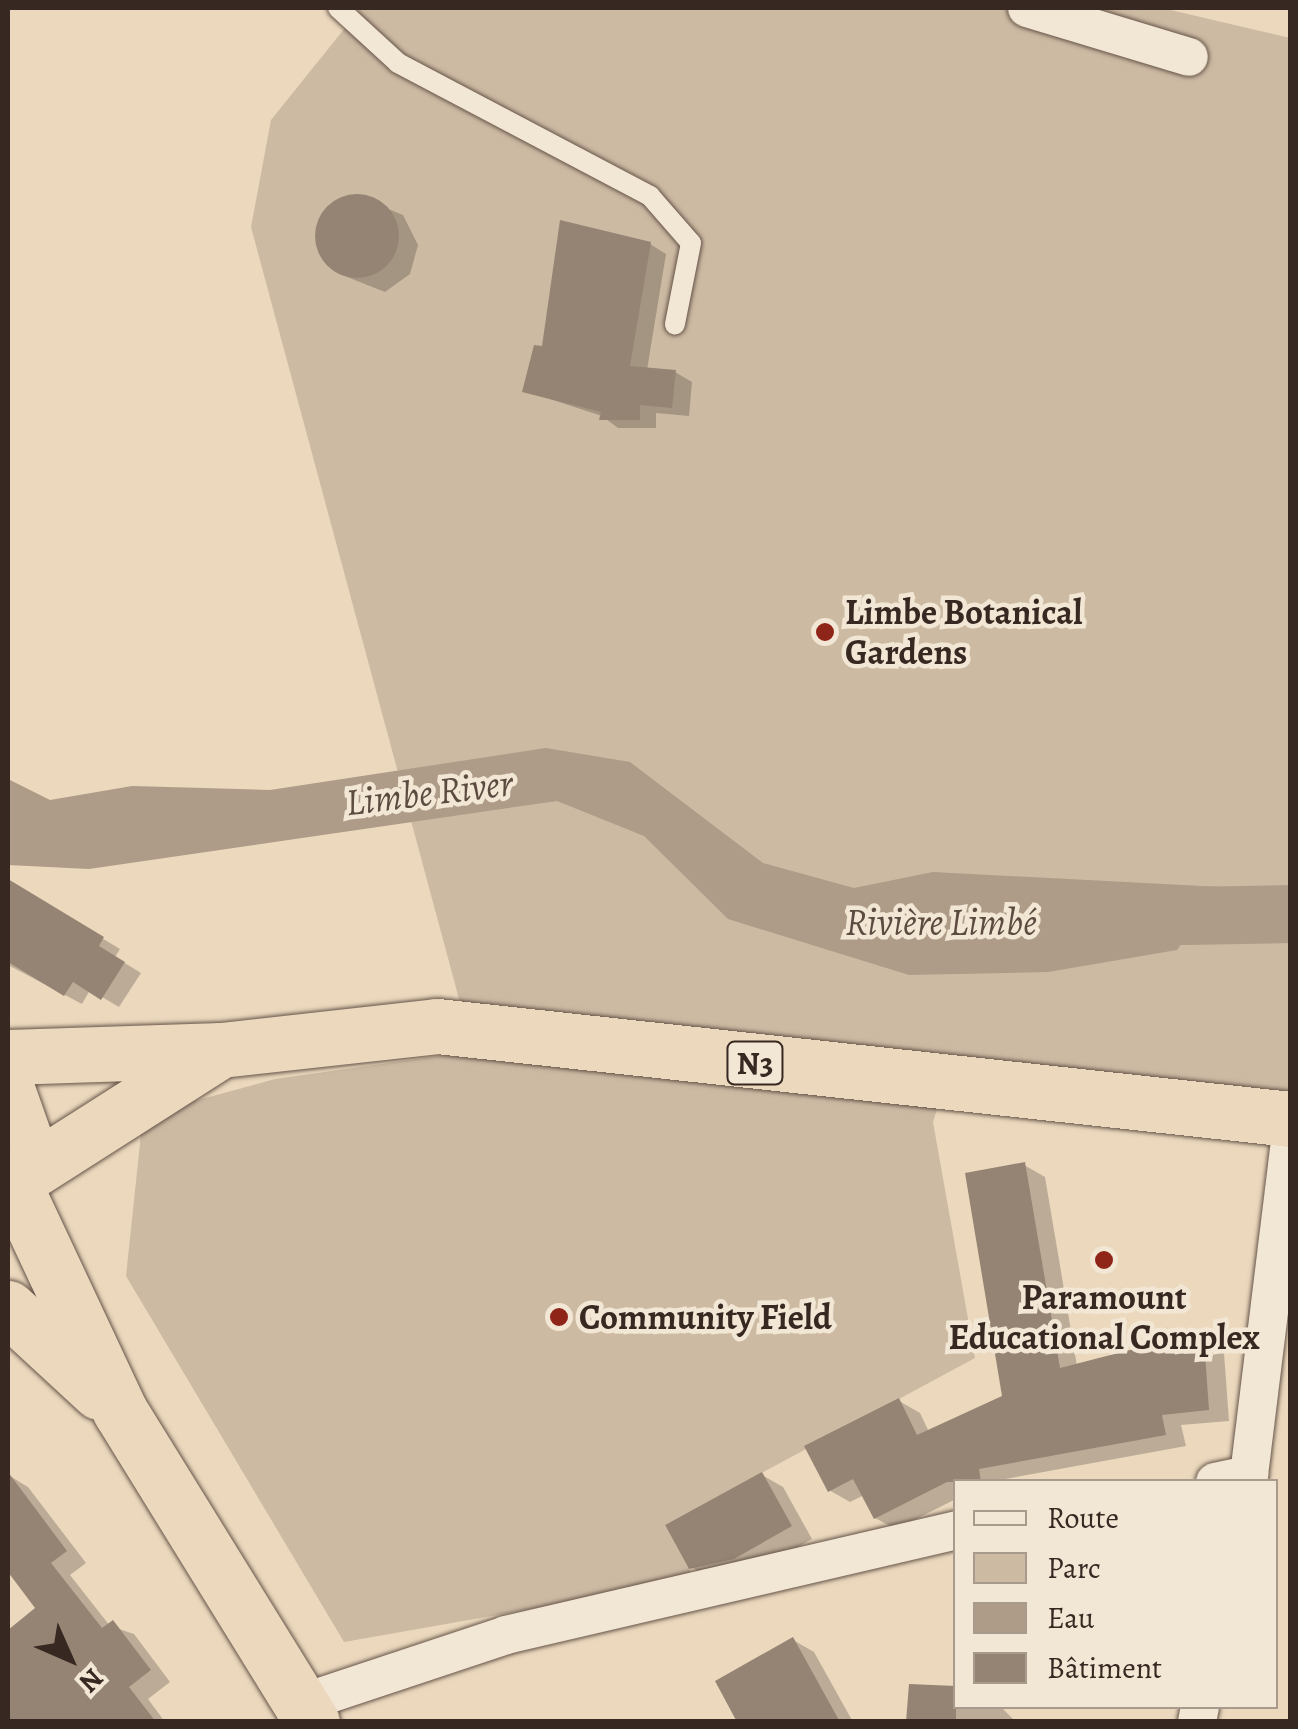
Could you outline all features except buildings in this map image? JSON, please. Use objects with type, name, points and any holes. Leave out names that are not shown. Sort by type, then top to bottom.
[{"type":"highway","name":"N3","points":[[221,1050],[438,1026],[1290,1119]]},
{"type":"highway","points":[[8,1056],[221,1050]]},
{"type":"highway","points":[[15,1189],[221,1050]]},
{"type":"highway","points":[[8,1092],[26,1142],[15,1189],[120,1411],[305,1713]]},
{"type":"highway","points":[[8,1308],[120,1411]]},
{"type":"street","points":[[1027,8],[1189,57]]},
{"type":"street","points":[[1237,1479],[1290,1141]]},
{"type":"street","points":[[305,1713],[506,1634],[953,1531]]},
{"type":"lane","points":[[338,8],[398,63],[650,196],[691,243],[675,324]]},
{"type":"green space","name":"Limbe Botanical Gardens","points":[[361,8],[1162,8],[1290,38],[1290,1119],[469,1036],[251,227],[271,120]]},
{"type":"green space","name":"Community Field","points":[[459,1053],[941,1096],[933,1122],[975,1358],[665,1525],[695,1580],[344,1642],[126,1276],[143,1115],[275,1079]]},
{"type":"water","name":"Rivière Limbé","points":[[546,748],[630,762],[763,863],[854,888],[933,872],[1221,887],[1177,950],[1048,972],[909,975],[728,919],[644,836],[557,801],[89,869],[8,865],[8,779],[50,800],[132,786],[270,790]]},
{"type":"waterway","name":"Limbe River","points":[[1125,917],[1290,914]]},
{"type":"place","name":"Limbe Botanical Gardens","points":[[825,632]]},
{"type":"place","name":"Paramount Educational Complex","points":[[1104,1260]]},
{"type":"place","name":"Community Field","points":[[559,1317]]}]
